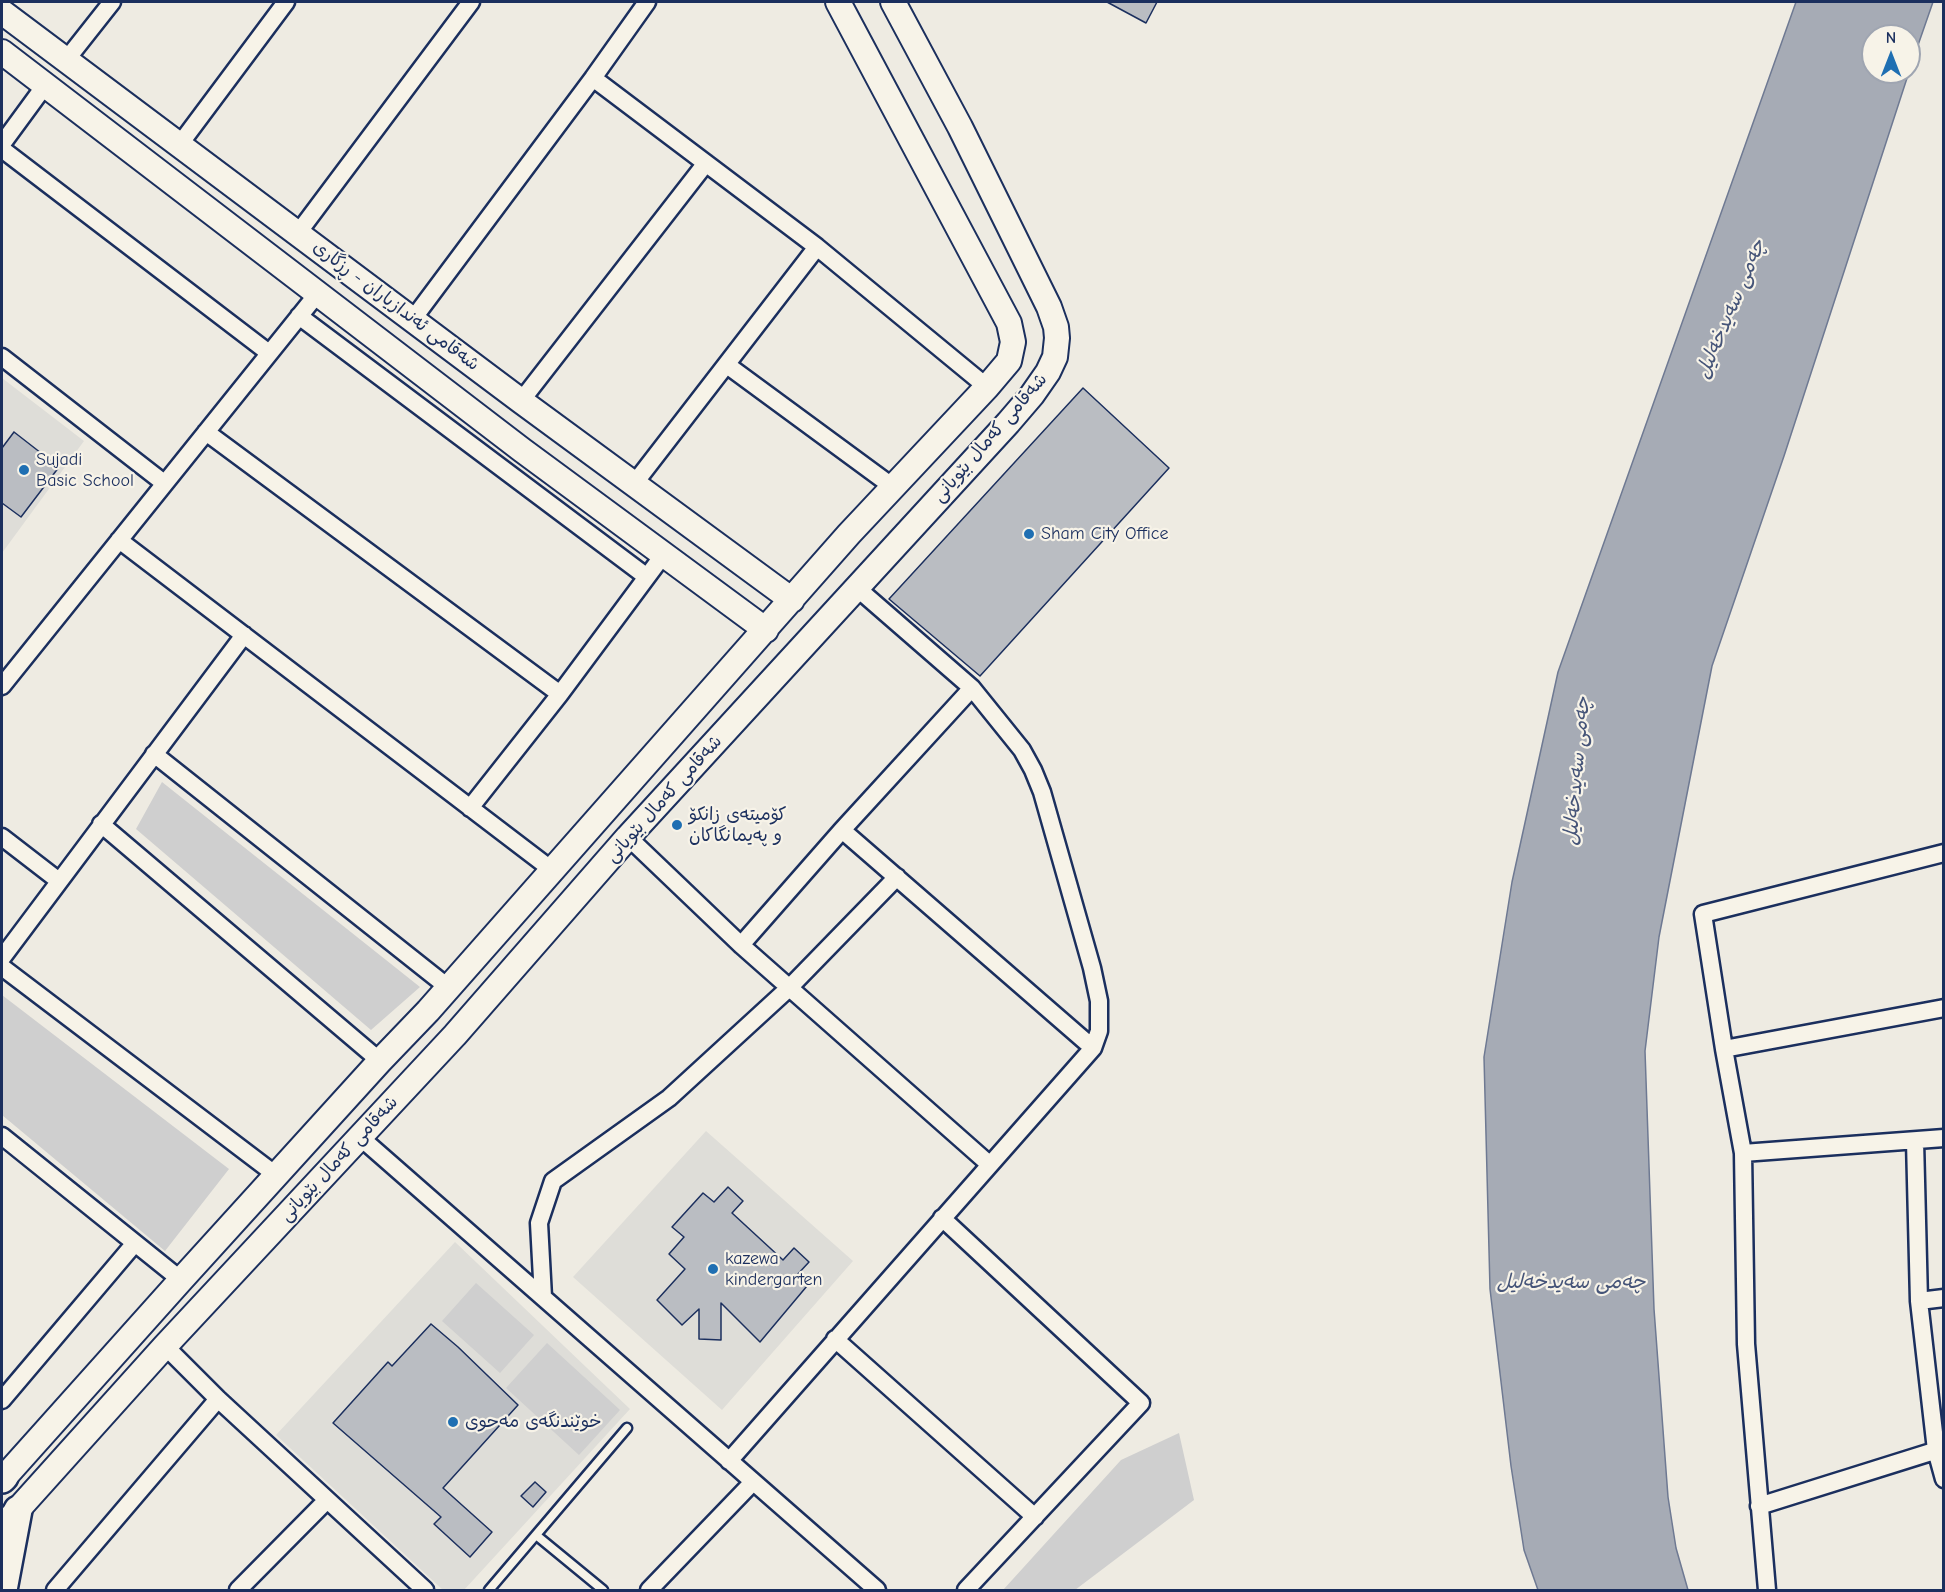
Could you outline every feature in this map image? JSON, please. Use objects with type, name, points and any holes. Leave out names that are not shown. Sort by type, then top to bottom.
[{"type":"main road","name":"شەقامی کەمال بێویانی","points":[[2,1478],[449,988],[849,534],[1005,367],[1011,355],[1012,330],[838,2]]},
{"type":"main road","name":"شەقامی کەمال بێویانی","points":[[10,1519],[165,1346],[455,1035],[628,837],[1032,395],[1052,364],[1057,338],[1054,318],[1044,294],[894,2]]},
{"type":"main road","name":"شەقامی ئەندازیاران - ڕزگاری","points":[[2,12],[792,600]]},
{"type":"main road","name":"شەقامی ئەندازیاران - ڕزگاری","points":[[2,52],[522,450],[766,630]]},
{"type":"main road","points":[[225,222],[246,194]]},
{"type":"main road","points":[[849,534],[865,536],[875,548],[881,561]]},
{"type":"main road","points":[[428,1011],[431,1024],[442,1032],[455,1035]]},
{"type":"main road","points":[[3,1590],[10,1519]]},
{"type":"street","points":[[67,59],[112,2]]},
{"type":"street","points":[[180,144],[285,2]]},
{"type":"street","points":[[298,233],[471,2]]},
{"type":"street","points":[[413,319],[647,2]]},
{"type":"street","points":[[593,78],[817,247],[987,387]]},
{"type":"street","points":[[2,144],[46,84]]},
{"type":"street","points":[[2,149],[269,353]]},
{"type":"street","points":[[521,400],[706,163]]},
{"type":"street","points":[[634,484],[817,247]]},
{"type":"street","points":[[2,686],[318,293]]},
{"type":"street","points":[[299,316],[646,577]]},
{"type":"street","points":[[2,357],[164,483]]},
{"type":"street","points":[[727,365],[893,488]]},
{"type":"street","points":[[206,432],[560,694]]},
{"type":"street","points":[[119,540],[552,870]]},
{"type":"street","points":[[470,808],[560,694],[663,555]]},
{"type":"street","points":[[729,1461],[1093,1048],[1099,1031],[1099,1001],[1042,792],[1033,770],[1022,750],[972,688],[857,588]]},
{"type":"street","points":[[2,958],[244,635]]},
{"type":"street","points":[[741,945],[972,688]]},
{"type":"street","points":[[154,754],[449,988]]},
{"type":"street","points":[[101,824],[381,1061]]},
{"type":"street","points":[[842,830],[1093,1048]]},
{"type":"street","points":[[2,837],[58,881]]},
{"type":"street","points":[[628,837],[741,945],[989,1164]]},
{"type":"street","points":[[1767,1590],[1746,1344],[1743,1153],[1703,914],[1944,853]]},
{"type":"street","points":[[543,1296],[539,1223],[553,1181],[669,1098],[789,988],[897,877]]},
{"type":"street","points":[[2,967],[276,1175]]},
{"type":"street","points":[[1724,1049],[1944,1008]]},
{"type":"street","points":[[2,1136],[181,1280]]},
{"type":"street","points":[[360,1137],[877,1590]]},
{"type":"street","points":[[1743,1153],[1944,1138]]},
{"type":"street","points":[[1916,1141],[1919,1301],[1944,1479]]},
{"type":"street","points":[[942,1218],[1142,1403],[966,1590]]},
{"type":"street","points":[[2,1400],[135,1243]]},
{"type":"street","points":[[1919,1301],[1944,1298]]},
{"type":"street","points":[[836,1339],[1035,1517]]},
{"type":"street","points":[[165,1346],[218,1399],[425,1590]]},
{"type":"street","points":[[55,1590],[218,1399]]},
{"type":"street","points":[[1759,1506],[1940,1449]]},
{"type":"street","points":[[649,1590],[753,1482]]},
{"type":"street","points":[[238,1590],[327,1500]]},
{"type":"lane","points":[[489,1590],[627,1428]]},
{"type":"lane","points":[[536,1535],[603,1590]]},
{"type":"shaded area","points":[[2,378],[84,441],[2,553]]},
{"type":"shaded area","points":[[162,782],[420,987],[371,1030],[136,829]]},
{"type":"shaded area","points":[[2,995],[229,1169],[165,1251],[2,1115]]},
{"type":"shaded area","name":"kazewa kindergarten","points":[[706,1131],[853,1261],[722,1410],[573,1277]]},
{"type":"shaded area","name":"خوێندنگەی مەحوی","points":[[455,1242],[630,1409],[464,1590],[443,1590],[276,1435]]},
{"type":"shaded area","points":[[476,1283],[534,1335],[500,1373],[442,1321]]},
{"type":"shaded area","points":[[547,1343],[620,1410],[579,1455],[506,1388]]},
{"type":"shaded area","points":[[1179,1433],[1194,1500],[1075,1590],[1003,1590],[1121,1460]]},
{"type":"water","name":"چەمی سەیدخەلیل","points":[[1796,2],[1933,2],[1921,36],[1921,24],[1861,24],[1861,84],[1905,84],[1784,456],[1712,666],[1659,937],[1645,1051],[1654,1309],[1668,1497],[1676,1548],[1688,1590],[1538,1590],[1524,1550],[1511,1466],[1490,1289],[1484,1057],[1512,882],[1558,672]]},
{"type":"building","points":[[1107,2],[1157,2],[1146,23]]},
{"type":"building","name":"Sham City Office","points":[[1083,388],[1169,468],[980,676],[889,599]]},
{"type":"building","points":[[14,432],[59,467],[21,517],[2,503],[2,448]]},
{"type":"building","points":[[728,1187],[743,1201],[732,1213],[783,1260],[794,1248],[809,1262],[796,1276],[807,1286],[760,1342],[721,1303],[721,1340],[699,1339],[699,1309],[682,1325],[657,1300],[685,1269],[669,1254],[684,1237],[672,1227],[703,1193],[714,1202]]},
{"type":"building","points":[[431,1324],[518,1405],[443,1488],[492,1532],[470,1557],[434,1524],[441,1517],[333,1423],[388,1362],[392,1366]]},
{"type":"building","points":[[535,1482],[546,1492],[533,1507],[521,1496]]},
{"type":"place","name":"Sujadi Basic School","points":[[24,470]]},
{"type":"place","name":"Sham City Office","points":[[1029,534]]},
{"type":"place","name":"کۆمیتەی زانکۆ و پەیمانگاکان","points":[[677,825]]},
{"type":"place","name":"kazewa kindergarten","points":[[713,1269]]},
{"type":"place","name":"خوێندنگەی مەحوی","points":[[453,1422]]}]
